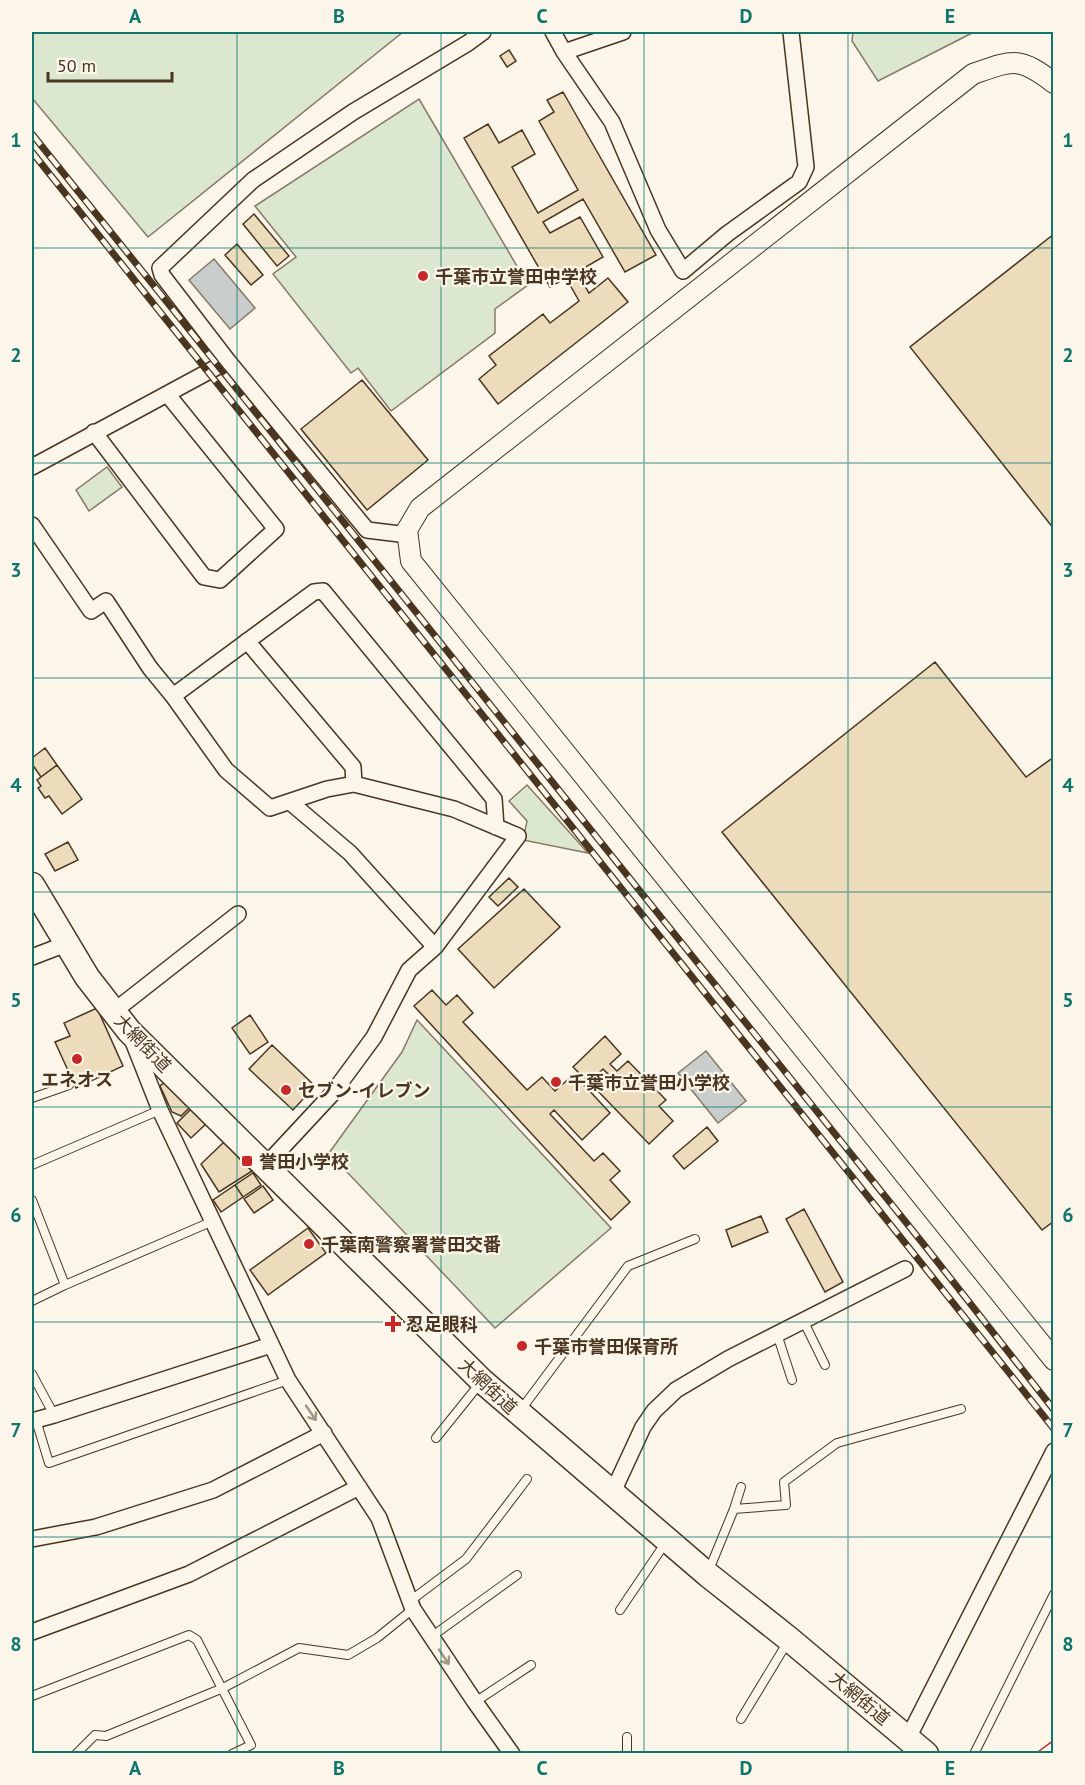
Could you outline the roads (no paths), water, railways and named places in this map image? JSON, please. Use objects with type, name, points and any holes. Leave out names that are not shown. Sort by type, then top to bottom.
[{"type":"main road","name":"大網街道","points":[[32,885],[87,977],[129,1030],[482,1381],[707,1574],[926,1754]]},
{"type":"street","points":[[408,535],[367,530],[228,361],[162,275],[160,268],[253,180],[353,112],[483,32]]},
{"type":"street","points":[[553,32],[612,122],[658,230],[683,271],[727,234],[799,182],[804,173],[806,167],[791,32]]},
{"type":"street","points":[[564,52],[623,32]]},
{"type":"street","points":[[1053,83],[1032,66],[1008,61],[973,74],[420,508],[407,530],[411,561],[1053,1359]]},
{"type":"street","points":[[32,468],[94,432],[168,395],[228,361]]},
{"type":"street","points":[[94,432],[204,577],[220,580],[276,529],[168,395]]},
{"type":"street","points":[[32,525],[91,611],[106,601],[150,668],[226,770],[270,808],[327,789],[354,784],[454,809],[518,836],[435,947],[409,969],[374,1037],[332,1094],[265,1166]]},
{"type":"street","points":[[173,696],[314,592],[323,591],[494,799],[496,827]]},
{"type":"street","points":[[247,641],[352,766],[354,784]]},
{"type":"street","points":[[290,802],[350,853],[435,947]]},
{"type":"street","points":[[113,1012],[238,914]]},
{"type":"street","points":[[32,957],[66,944]]},
{"type":"street","points":[[129,1030],[160,1110],[288,1380],[379,1518],[412,1605],[430,1637],[512,1754]]},
{"type":"street","points":[[612,1494],[643,1427],[661,1404],[676,1390],[728,1359],[905,1269]]},
{"type":"street","points":[[34,1420],[271,1345]]},
{"type":"street","points":[[32,1539],[96,1527],[213,1490],[324,1433]]},
{"type":"street","points":[[908,1738],[1053,1451]]},
{"type":"street","points":[[32,1632],[189,1574],[359,1487]]},
{"type":"lane","points":[[32,1098],[69,1085]]},
{"type":"lane","points":[[32,1165],[160,1110]]},
{"type":"lane","points":[[32,1200],[65,1285]]},
{"type":"lane","points":[[32,1301],[213,1221]]},
{"type":"lane","points":[[518,1414],[628,1266],[695,1239]]},
{"type":"lane","points":[[803,1320],[825,1365]]},
{"type":"lane","points":[[777,1334],[792,1380]]},
{"type":"lane","points":[[32,1374],[54,1415]]},
{"type":"lane","points":[[34,1420],[49,1463],[288,1380]]},
{"type":"lane","points":[[436,1438],[482,1381]]},
{"type":"lane","points":[[734,1509],[786,1505],[784,1482],[837,1443],[962,1409]]},
{"type":"lane","points":[[76,1753],[95,1735],[106,1736],[223,1688],[299,1648],[348,1655],[377,1638],[466,1559],[527,1479]]},
{"type":"lane","points":[[707,1574],[741,1487]]},
{"type":"lane","points":[[620,1610],[667,1540]]},
{"type":"lane","points":[[430,1637],[517,1575]]},
{"type":"lane","points":[[974,1754],[1053,1594]]},
{"type":"lane","points":[[32,1696],[189,1635],[197,1640],[251,1745],[232,1754]]},
{"type":"lane","points":[[741,1719],[789,1640]]},
{"type":"lane","points":[[475,1702],[531,1665]]},
{"type":"lane","points":[[627,1737],[627,1754]]},
{"type":"railway","points":[[32,134],[925,1246],[1054,1410]]},
{"type":"railway","points":[[32,152],[1054,1429]]},
{"type":"place","name":"千葉市立誉田中学校","points":[[423,276]]},
{"type":"place","name":"エネオス","points":[[77,1059]]},
{"type":"place","name":"千葉市立誉田小学校","points":[[556,1082]]},
{"type":"place","name":"セブン-イレブン","points":[[286,1090]]},
{"type":"place","name":"誉田小学校","points":[[247,1161]]},
{"type":"place","name":"千葉南警察署誉田交番","points":[[309,1244]]},
{"type":"place","name":"忍足眼科","points":[[393,1324]]},
{"type":"place","name":"千葉市誉田保育所","points":[[522,1346]]}]
